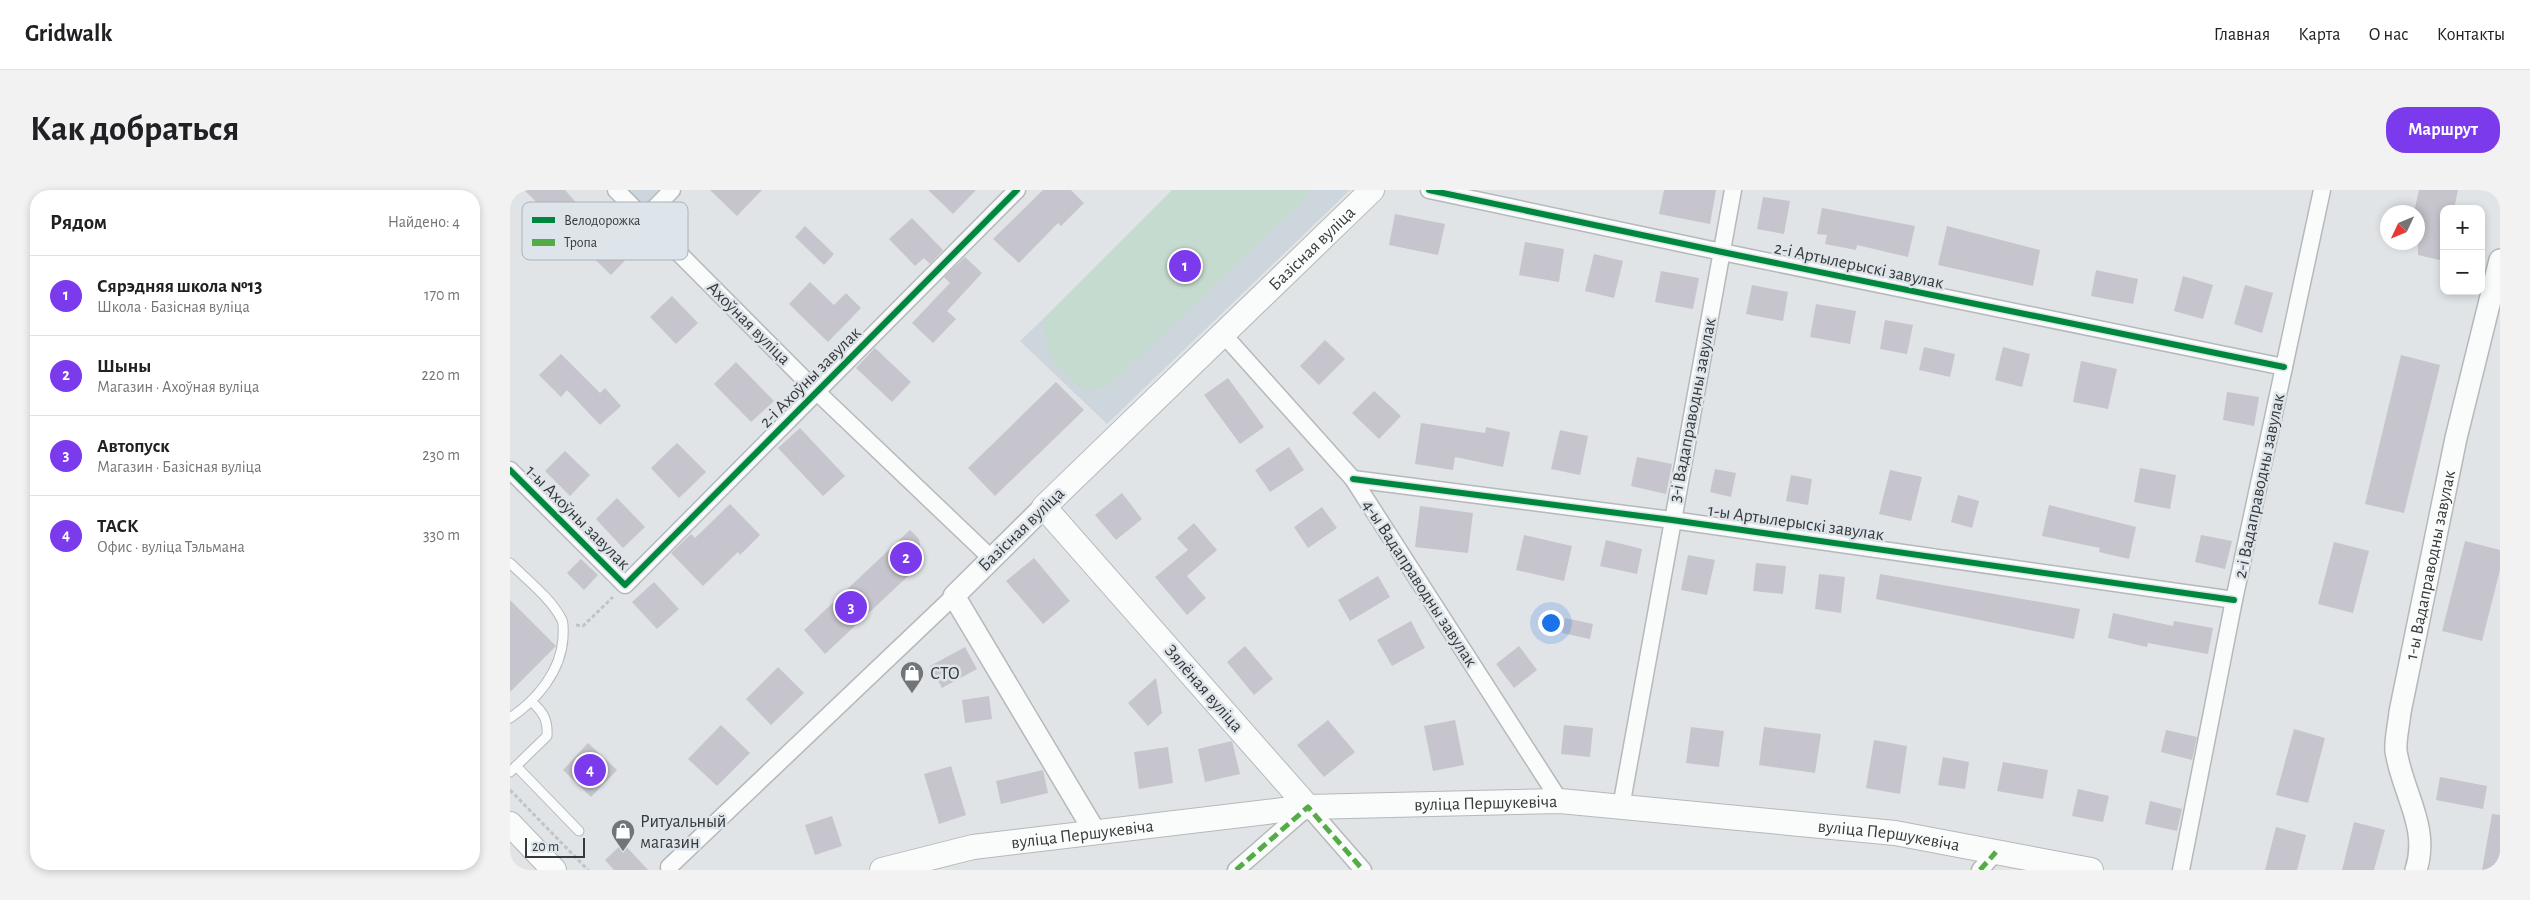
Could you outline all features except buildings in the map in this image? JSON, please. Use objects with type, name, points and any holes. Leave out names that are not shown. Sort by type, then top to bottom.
[{"type":"main road","name":"Базісная вуліца","points":[[1044,507],[1372,190]]},
{"type":"main road","name":"Зялёная вуліца","points":[[1044,507],[1308,807]]},
{"type":"main road","name":"вуліца Першукевіча","points":[[882,870],[973,847],[1308,807],[1560,801],[1895,833],[2091,870]]},
{"type":"main road","points":[[510,824],[554,870]]},
{"type":"street","name":"Ахоўная вуліца","points":[[616,190],[628,202]]},
{"type":"street","points":[[660,202],[672,190]]},
{"type":"street","name":"2-і Ахоўны завулак","points":[[625,585],[1017,190]]},
{"type":"street","name":"2-і Артылерыскі завулак","points":[[1429,190],[2284,367]]},
{"type":"street","name":"3-і Вадаправодны завулак","points":[[1621,807],[1672,520],[1734,190]]},
{"type":"street","name":"2-і Вадаправодны завулак","points":[[2181,870],[2234,600],[2322,190]]},
{"type":"street","name":"Ахоўная вуліца","points":[[687,260],[817,392],[991,558]]},
{"type":"street","name":"1-ы Вадаправодны завулак","points":[[2416,870],[2420,858],[2419,832],[2415,809],[2396,750],[2400,712],[2456,438],[2500,260]]},
{"type":"street","name":"4-ы Вадаправодны завулак","points":[[1223,334],[1353,479],[1560,801]]},
{"type":"street","name":"1-ы Ахоўны завулак","points":[[510,470],[625,585]]},
{"type":"street","name":"1-ы Артылерыскі завулак","points":[[1353,479],[1672,520],[2234,600]]},
{"type":"street","name":"Базісная вуліца","points":[[669,867],[954,596],[1044,507]]},
{"type":"street","points":[[954,596],[1095,832]]},
{"type":"street","points":[[1236,870],[1308,807]]},
{"type":"street","name":"Зялёная вуліца","points":[[1308,807],[1363,870]]},
{"type":"street","points":[[1980,870],[1996,852]]},
{"type":"lane","points":[[510,563],[554,607],[563,622],[562,656],[554,674],[531,701],[510,718]]},
{"type":"lane","points":[[531,701],[543,713],[548,722],[547,736],[513,769],[579,831]]},
{"type":"path","points":[[563,622],[583,626],[625,585]]},
{"type":"path","points":[[510,790],[588,870]]},
{"type":"shaded area","points":[[616,190],[672,190],[660,202],[628,202]]},
{"type":"shaded area","points":[[1179,190],[1350,190],[1107,424],[1020,341]]},
{"type":"green space","points":[[1172,190],[1307,190],[1306,198],[1110,385],[1087,391],[1059,369],[1054,362],[1047,345],[1043,319]]},
{"type":"marked path","points":[[1236,870],[1308,807],[1363,870]]},
{"type":"marked path","points":[[1980,870],[1996,852]]},
{"type":"cycle path","points":[[510,470],[625,585],[1017,190]]},
{"type":"cycle path","points":[[1429,190],[2284,367]]},
{"type":"cycle path","points":[[1353,479],[1672,520],[2234,600]]},
{"type":"place","name":"Сярэдняя школа №13","points":[[1185,266]]},
{"type":"place","name":"Шыны","points":[[906,558]]},
{"type":"place","name":"Автопуск","points":[[851,607]]},
{"type":"place","name":"СТО","points":[[912,694]]},
{"type":"place","name":"ТАСК","points":[[590,770]]},
{"type":"place","name":"Ритуальный магазин","points":[[623,852]]}]
